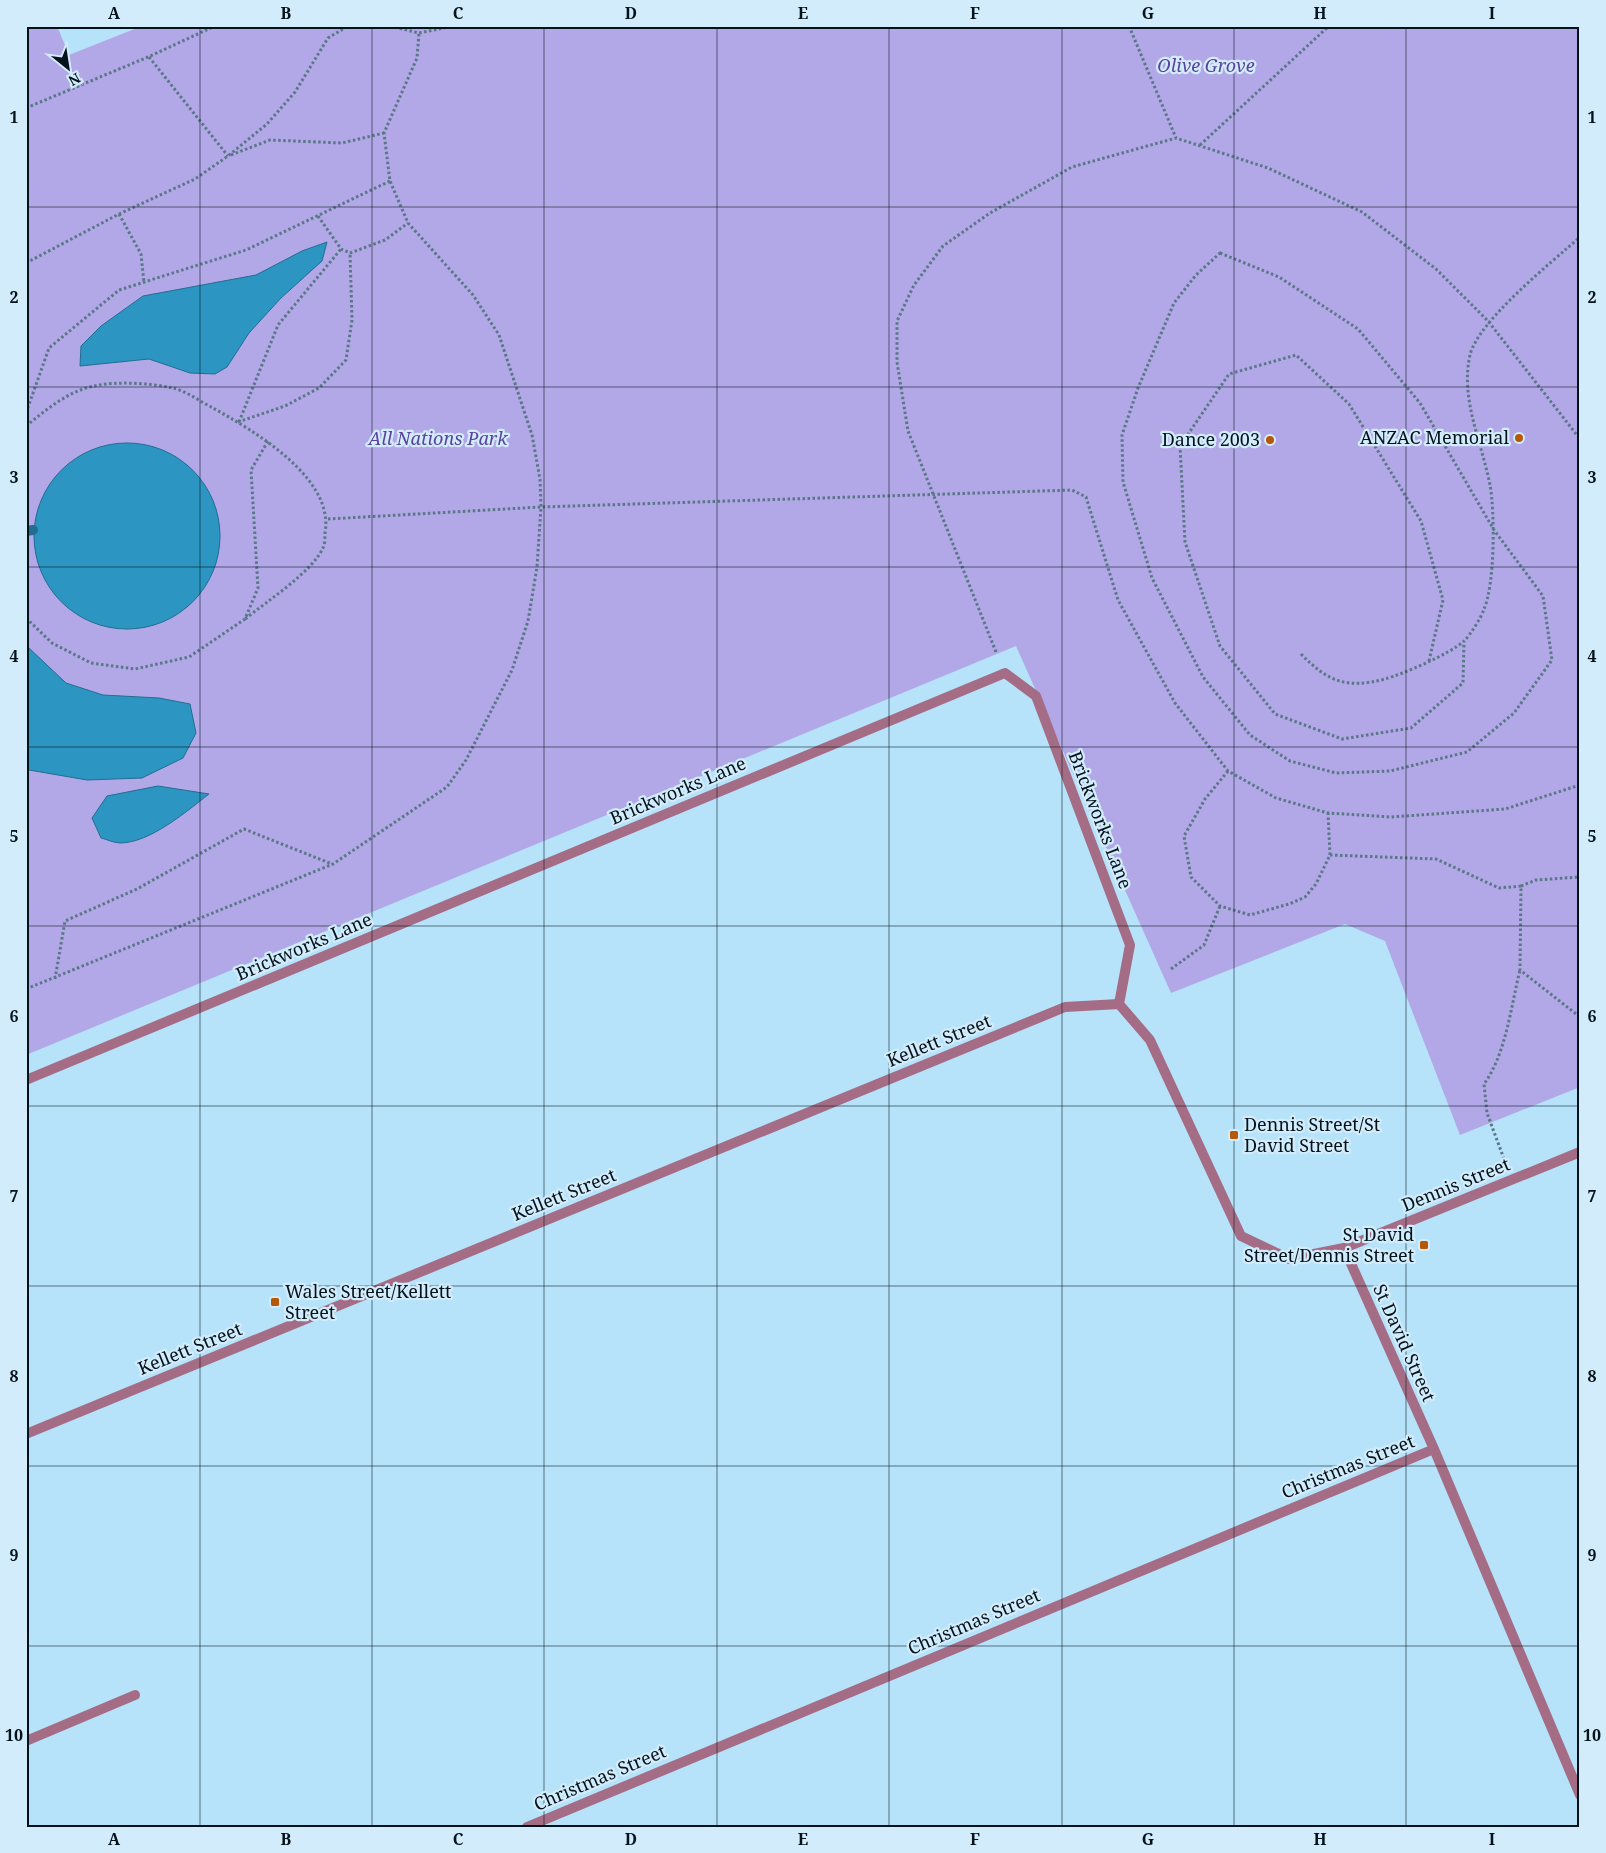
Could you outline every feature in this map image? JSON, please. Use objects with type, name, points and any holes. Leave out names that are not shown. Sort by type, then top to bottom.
[{"type":"street","name":"Brickworks Lane","points":[[26,1080],[1005,672],[1036,696],[1130,945],[1119,1004]]},
{"type":"street","points":[[1119,1004],[1150,1040],[1241,1236],[1289,1259],[1344,1248]]},
{"type":"street","name":"Kellett Street","points":[[26,1434],[1065,1007],[1119,1004]]},
{"type":"street","name":"Dennis Street","points":[[1344,1248],[1580,1152]]},
{"type":"street","name":"St David Street","points":[[1344,1248],[1434,1449],[1580,1794]]},
{"type":"street","name":"Christmas Street","points":[[527,1827],[1434,1449]]},
{"type":"street","points":[[26,1741],[135,1695]]},
{"type":"path","points":[[26,108],[148,57],[215,26]]},
{"type":"path","points":[[26,263],[119,214],[195,179],[228,156],[267,124],[296,92],[328,38],[348,26]]},
{"type":"path","points":[[390,26],[419,33],[454,26]]},
{"type":"path","points":[[1129,26],[1176,138]]},
{"type":"path","points":[[1200,145],[1329,26]]},
{"type":"path","points":[[26,989],[55,979],[333,864],[447,787],[466,760],[512,670],[528,622],[537,567],[541,506],[540,478],[532,435],[499,335],[473,295],[408,223],[390,181],[384,133],[417,58],[419,33]]},
{"type":"path","points":[[148,57],[228,156]]},
{"type":"path","points":[[228,156],[270,140],[342,143],[384,133]]},
{"type":"path","points":[[1005,672],[908,431],[897,362],[896,321],[914,285],[943,246],[998,209],[1072,167],[1176,138],[1268,168],[1362,212],[1436,269],[1488,322],[1580,439]]},
{"type":"path","points":[[26,413],[49,348],[120,290],[246,250],[390,181]]},
{"type":"path","points":[[119,214],[141,254],[144,283]]},
{"type":"path","points":[[318,216],[341,249],[350,253],[385,240],[408,223]]},
{"type":"path","points":[[1301,654],[1319,673],[1344,683],[1372,682],[1399,675],[1464,641],[1485,609],[1494,530],[1490,486],[1468,395],[1470,354],[1488,322],[1580,237]]},
{"type":"path","points":[[238,422],[278,325],[341,249]]},
{"type":"path","points":[[238,422],[285,406],[319,388],[346,360],[352,320],[350,253]]},
{"type":"path","points":[[1220,253],[1280,277],[1358,329],[1420,403],[1494,530],[1543,596],[1552,660],[1514,713],[1467,752],[1390,771],[1336,773],[1290,761],[1250,735],[1203,677],[1156,586],[1123,482],[1122,435],[1138,388],[1174,303],[1196,275],[1220,253]]},
{"type":"path","points":[[1429,661],[1444,600],[1421,521],[1349,404],[1296,355],[1229,374],[1180,446],[1185,542],[1220,646],[1275,714],[1342,739],[1411,728],[1463,683],[1464,641]]},
{"type":"path","points":[[26,426],[55,402],[93,386],[137,384],[175,388],[238,422],[268,441],[296,466],[318,494],[328,520],[323,548],[305,570],[244,619],[189,657],[135,669],[91,663],[52,643],[26,618]]},
{"type":"path","points":[[244,619],[258,588],[251,470],[268,441]]},
{"type":"path","points":[[328,520],[541,506],[1072,490],[1086,497],[1118,600],[1175,703],[1228,772],[1276,798],[1328,813],[1391,817],[1505,809],[1580,786]]},
{"type":"path","points":[[1228,772],[1205,799],[1184,836],[1191,876],[1220,906],[1250,915],[1289,904],[1305,897],[1316,884],[1330,855],[1328,813]]},
{"type":"path","points":[[55,979],[65,921],[137,889],[244,829],[333,864]]},
{"type":"path","points":[[1330,855],[1436,859],[1498,888],[1522,886],[1536,880],[1580,877]]},
{"type":"path","points":[[1512,1180],[1487,1113],[1484,1084],[1494,1070],[1499,1055],[1520,970],[1522,886]]},
{"type":"path","points":[[1172,969],[1204,945],[1220,906]]},
{"type":"path","points":[[1520,970],[1580,1017]]},
{"type":"green space","name":"All Nations Park","points":[[26,26],[57,26],[69,55],[142,26],[1580,26],[1580,1087],[1460,1135],[1385,941],[1345,924],[1171,993],[1016,646],[26,1055]]},
{"type":"water","points":[[327,242],[322,261],[281,298],[249,333],[227,367],[215,374],[190,373],[149,359],[80,366],[81,346],[101,326],[143,296],[256,275],[302,251]]},
{"type":"water","points":[[118,443],[136,443],[163,450],[193,470],[213,500],[220,527],[220,545],[213,572],[193,602],[163,622],[136,629],[118,629],[100,625],[83,618],[68,608],[55,595],[45,580],[38,563],[34,545],[34,527],[38,509],[45,492],[55,477],[68,464],[83,454],[100,447]]},
{"type":"water","points":[[29,648],[66,683],[103,695],[159,698],[190,704],[196,733],[183,758],[142,778],[87,780],[29,770],[26,767],[26,652]]},
{"type":"water","points":[[158,786],[209,794],[168,825],[143,838],[132,842],[120,843],[101,838],[92,818],[107,796]]},
{"type":"waterway","points":[[26,531],[33,530]]},
{"type":"place","name":"ANZAC Memorial","points":[[1519,438]]},
{"type":"place","name":"Dance 2003","points":[[1270,440]]},
{"type":"place","name":"Dennis Street/St David Street","points":[[1234,1135]]},
{"type":"place","name":"St David Street/Dennis Street","points":[[1424,1245]]},
{"type":"place","name":"Wales Street/Kellett Street","points":[[275,1302]]},
{"type":"park label","name":"Olive Grove","points":[[1206,66]]}]
